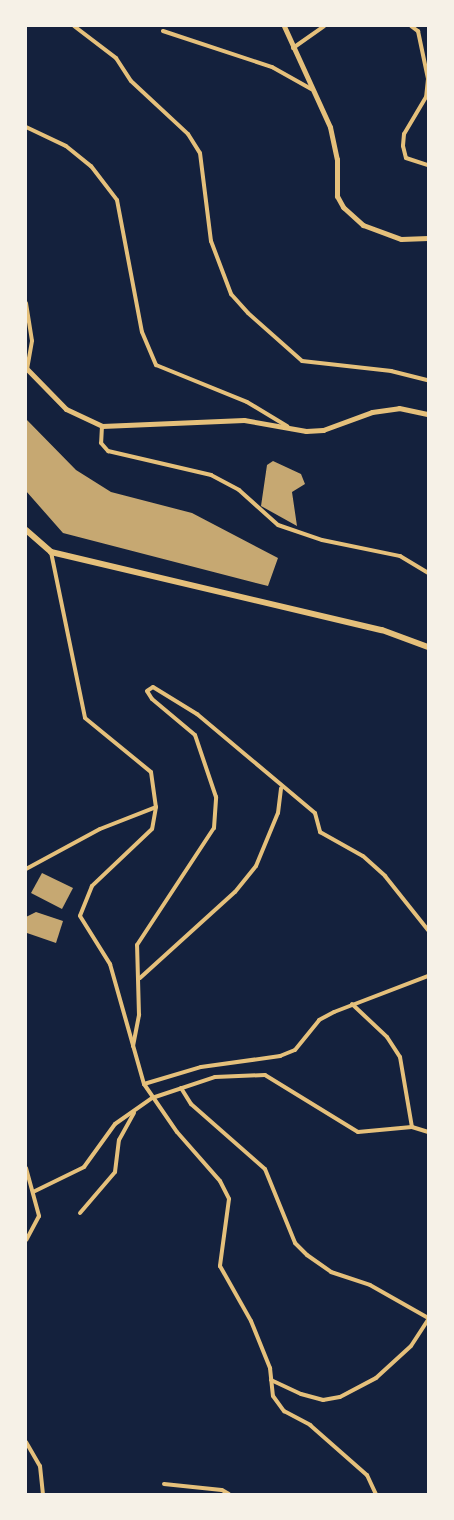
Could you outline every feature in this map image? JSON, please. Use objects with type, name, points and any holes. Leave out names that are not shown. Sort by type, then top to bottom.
[{"type":"main road","points":[[26,530],[51,552],[382,630],[429,647]]},
{"type":"street","points":[[74,26],[116,58],[131,81],[188,134],[200,153],[212,241],[231,294],[248,313],[302,361],[391,371],[429,380]]},
{"type":"street","points":[[284,26],[330,127],[337,159],[337,196],[343,207],[363,225],[401,239],[429,238]]},
{"type":"street","points":[[293,49],[324,26]]},
{"type":"street","points":[[411,26],[418,31],[428,79],[426,97],[404,134],[403,146],[406,158],[429,165]]},
{"type":"street","points":[[163,31],[272,67],[311,89]]},
{"type":"street","points":[[26,127],[75,153],[91,166],[117,200],[142,332],[156,365],[247,402],[288,427]]},
{"type":"street","points":[[26,303],[32,341],[26,369],[66,409],[102,426],[203,419],[244,420],[288,427],[323,429],[372,412],[399,408],[429,414]]},
{"type":"street","points":[[102,426],[101,443],[108,451],[212,475],[239,490],[278,525],[322,540],[399,556],[429,573]]},
{"type":"street","points":[[51,552],[85,718],[151,772],[156,807],[152,829],[92,886],[80,916],[110,964],[144,1084],[152,1098],[220,1181],[229,1199],[220,1266],[251,1321],[271,1380],[273,1396],[284,1411],[310,1425],[367,1475],[376,1494]]},
{"type":"street","points":[[133,1049],[139,1015],[137,945],[214,828],[216,797],[195,735],[152,699],[147,691],[153,687],[197,714],[281,788],[315,813],[320,832],[363,856],[385,876],[429,930]]},
{"type":"street","points":[[139,979],[235,892],[256,866],[278,813],[281,788]]},
{"type":"street","points":[[26,869],[100,829],[156,807]]},
{"type":"street","points":[[144,1084],[201,1067],[280,1056],[295,1050],[319,1020],[352,1004],[429,976]]},
{"type":"street","points":[[352,1004],[387,1037],[399,1057],[412,1127]]},
{"type":"street","points":[[33,1192],[84,1167],[115,1124],[152,1098],[215,1077],[265,1075],[358,1132],[412,1127],[429,1132]]},
{"type":"street","points":[[181,1088],[191,1104],[265,1169],[295,1243],[307,1255],[331,1272],[370,1285],[429,1319],[411,1346],[376,1378],[340,1397],[312,1397],[271,1380]]},
{"type":"street","points":[[80,1213],[115,1172],[119,1140],[136,1110]]},
{"type":"street","points":[[26,1168],[39,1216],[26,1240]]},
{"type":"street","points":[[26,1442],[40,1466],[43,1494]]},
{"type":"street","points":[[164,1484],[222,1490],[229,1494]]},
{"type":"building","points":[[26,419],[76,470],[111,492],[192,513],[278,558],[268,586],[63,533],[26,491]]},
{"type":"building","points":[[273,461],[301,474],[305,484],[292,492],[297,526],[261,506],[267,465]]},
{"type":"building","points":[[42,873],[73,888],[62,909],[31,893]]},
{"type":"building","points":[[36,912],[63,921],[56,943],[27,933],[26,917]]}]
